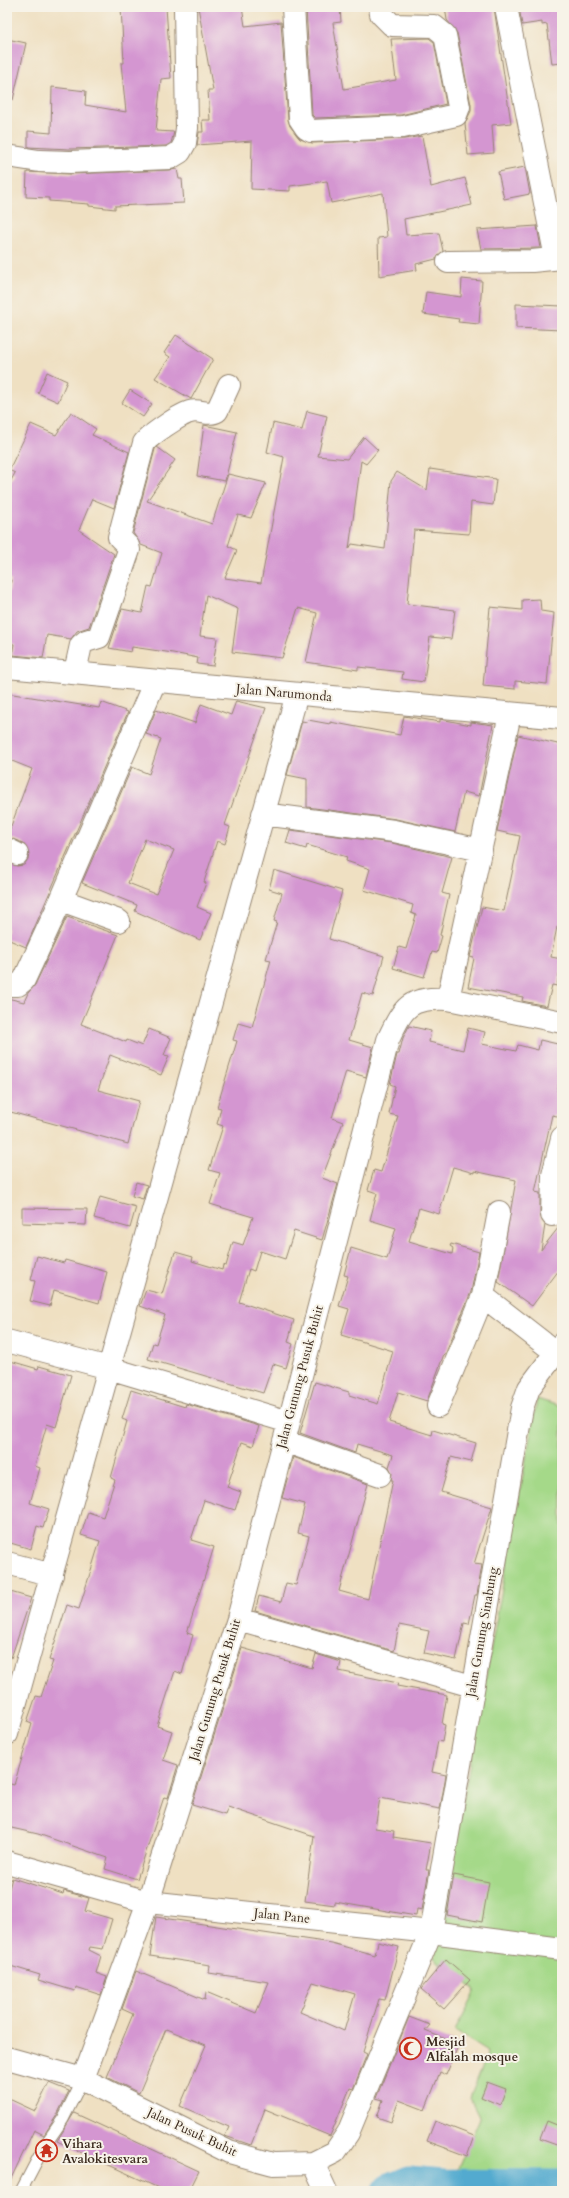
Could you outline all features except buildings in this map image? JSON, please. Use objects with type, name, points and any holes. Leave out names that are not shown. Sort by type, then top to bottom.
[{"type":"street","points":[[7,156],[40,161],[115,161],[170,158],[180,152],[185,143],[187,128],[185,7]]},
{"type":"street","points":[[293,7],[300,119],[306,128],[311,131],[403,127],[456,115],[459,108],[445,35],[434,26],[392,25],[381,14],[380,7]]},
{"type":"street","points":[[448,262],[501,262],[559,258],[506,7]]},
{"type":"street","points":[[75,672],[81,645],[86,641],[99,637],[129,550],[128,546],[119,537],[144,443],[151,434],[174,422],[183,414],[190,411],[214,413],[217,411],[229,385]]},
{"type":"street","name":"Jalan Narumonda","points":[[7,667],[75,672],[155,681],[562,718]]},
{"type":"street","points":[[7,985],[18,985],[24,980],[61,900],[155,681]]},
{"type":"street","points":[[7,1734],[297,694]]},
{"type":"street","points":[[448,999],[510,714]]},
{"type":"street","points":[[263,814],[394,831],[481,850]]},
{"type":"street","points":[[61,900],[119,921]]},
{"type":"street","name":"Jalan Gunung Pusuk Buhit","points":[[84,2079],[148,1902],[238,1620],[388,1040],[401,1013],[416,1002],[430,998],[448,999],[562,1022]]},
{"type":"street","points":[[552,1215],[553,1175],[562,1138]]},
{"type":"street","points":[[438,1406],[483,1296],[499,1212]]},
{"type":"street","points":[[483,1296],[559,1348]]},
{"type":"street","points":[[7,1342],[109,1368],[286,1431],[380,1476]]},
{"type":"street","name":"Jalan Gunung Sinabung","points":[[431,1932],[472,1686],[522,1408],[529,1388],[559,1348]]},
{"type":"street","points":[[7,1563],[52,1575]]},
{"type":"street","points":[[238,1620],[472,1686]]},
{"type":"street","name":"Jalan Pane","points":[[7,1862],[148,1902],[431,1932],[562,1949]]},
{"type":"street","name":"Jalan Pusuk Buhit","points":[[7,2058],[84,2079],[230,2152],[273,2164],[313,2163],[335,2152],[348,2133],[431,1932]]},
{"type":"street","points":[[313,2163],[326,2191]]},
{"type":"lane","points":[[22,2191],[45,2145],[63,2119],[84,2079]]},
{"type":"green space","points":[[537,1399],[562,1407],[562,2178],[456,2173],[480,2118],[470,2098],[488,2052],[455,2031],[475,1990],[434,1958]]},
{"type":"waterway","points":[[390,2191],[409,2183],[443,2186],[562,2187]]},
{"type":"place","name":"Mesjid Alfalah mosque","points":[[411,2049]]},
{"type":"place","name":"Vihara Avalokitesvara","points":[[47,2151]]}]
